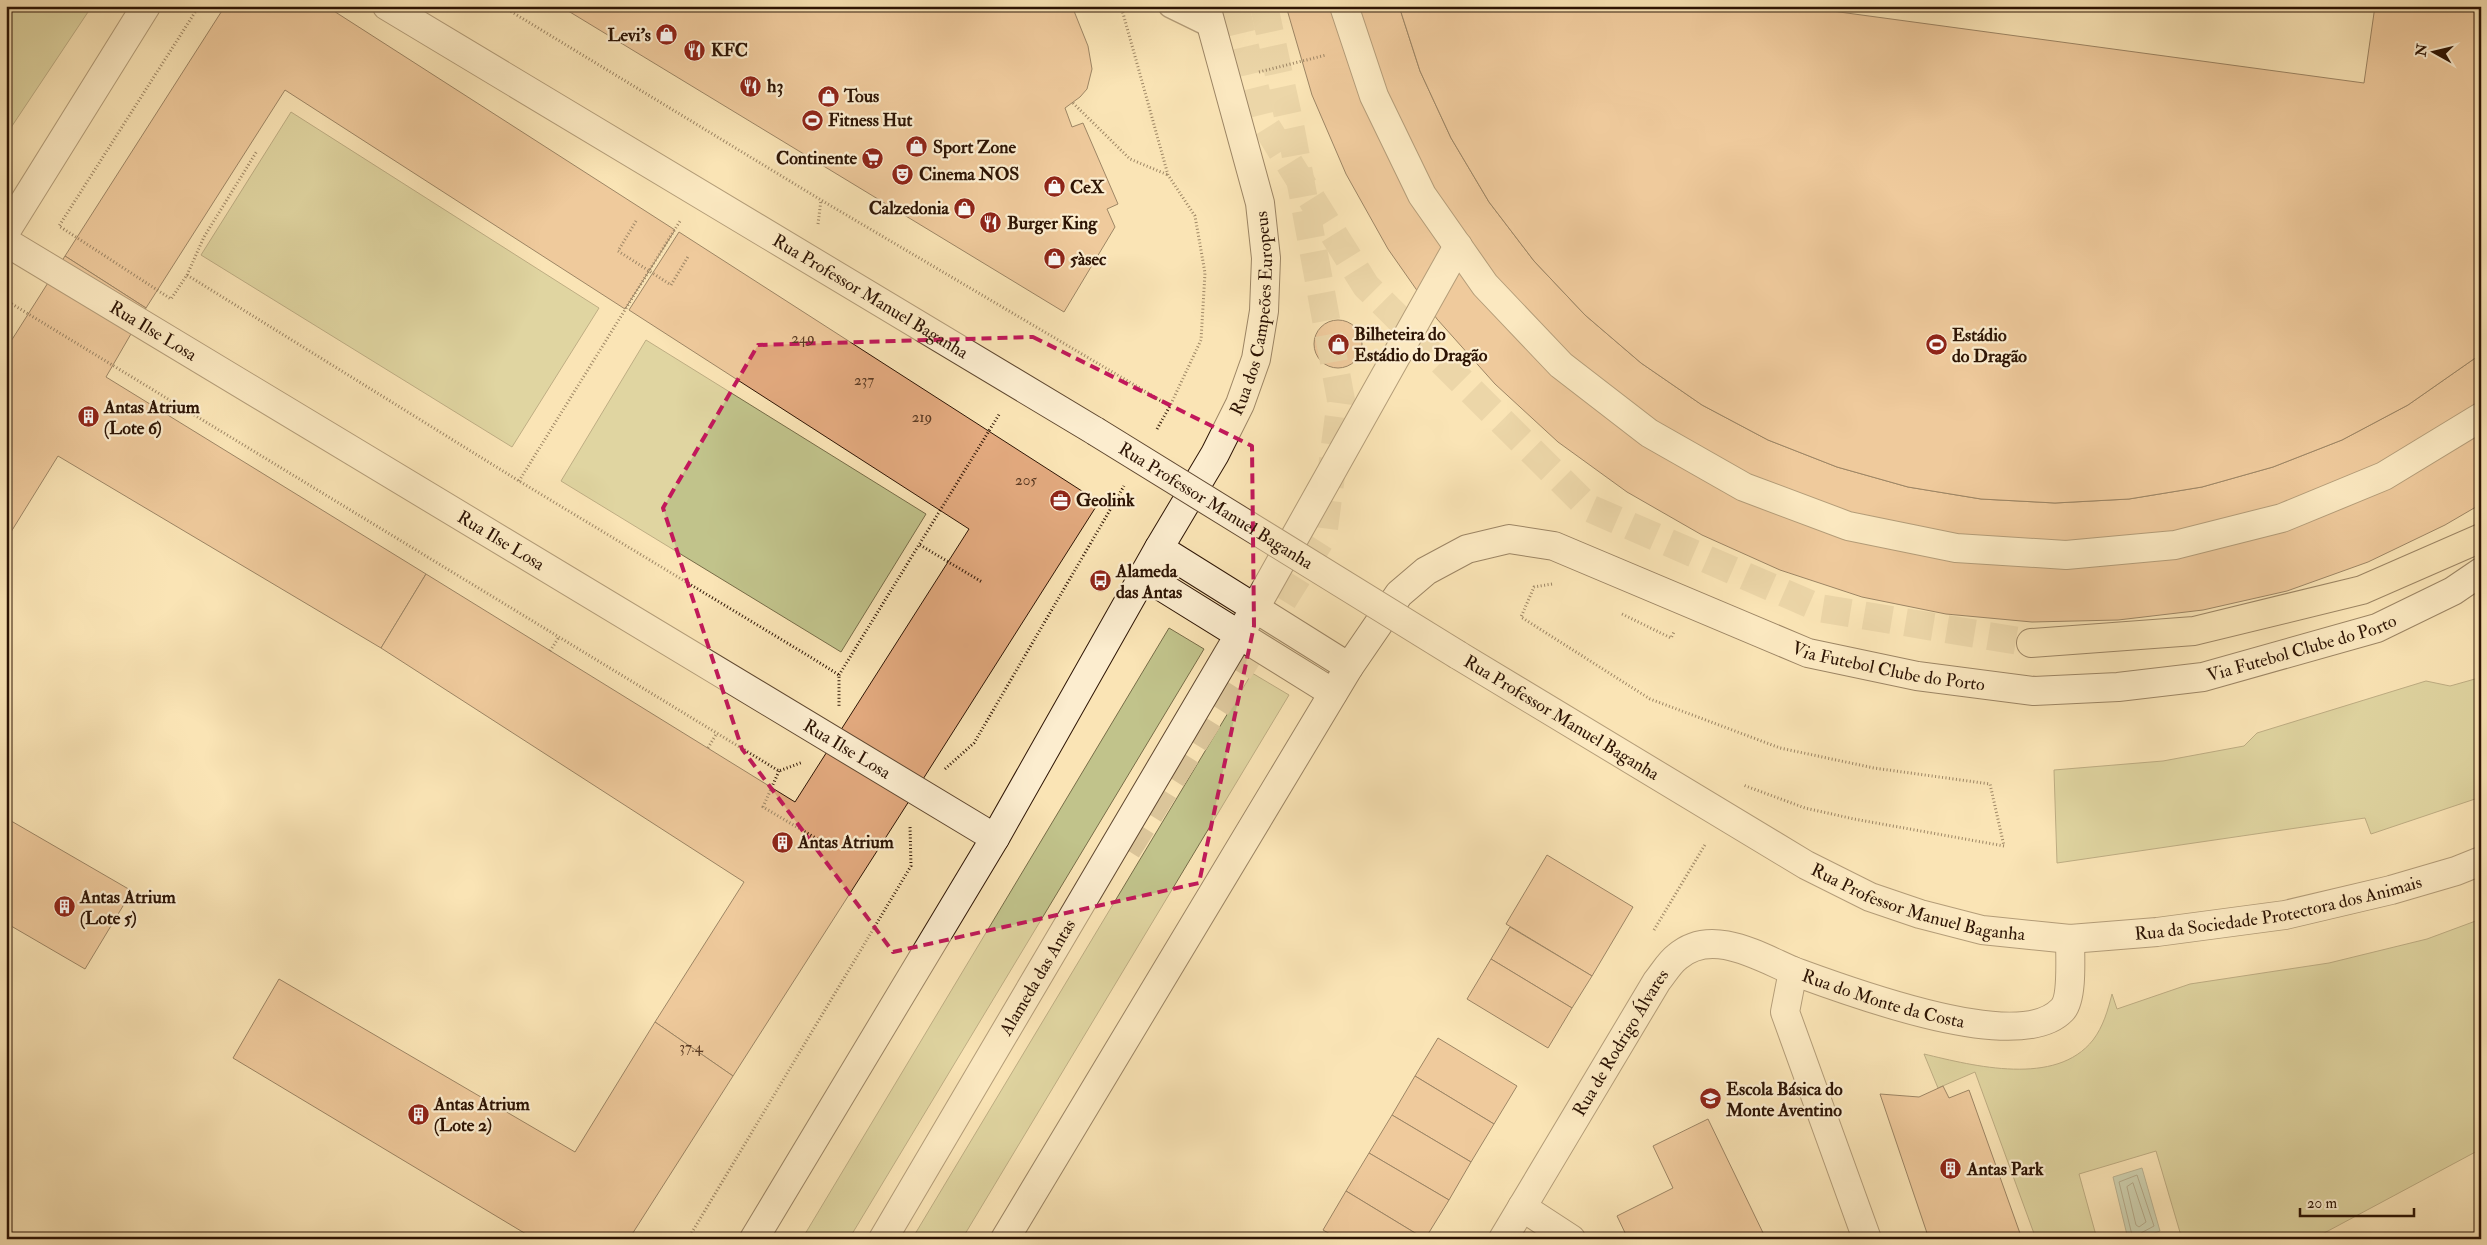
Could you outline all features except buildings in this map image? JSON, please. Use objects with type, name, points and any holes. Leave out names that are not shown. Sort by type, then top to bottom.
[{"type":"main road","points":[[2031,643],[2194,631],[2362,590],[2481,538]]},
{"type":"street","points":[[6,230],[146,6]]},
{"type":"street","name":"Rua Professor Manuel Baganha","points":[[387,6],[1095,431],[1458,655],[1682,790],[1730,822],[1806,866],[1870,897],[1920,914],[1982,930],[2070,939]]},
{"type":"street","points":[[1344,6],[1374,96],[1422,195],[1485,286],[1562,366],[1649,433],[1744,486],[1848,526],[1956,548],[2066,555],[2175,545],[2282,518],[2384,476],[2481,417]]},
{"type":"street","name":"Rua dos Campeões Europeus","points":[[1159,548],[1215,454],[1240,404],[1256,359],[1264,311],[1266,258],[1260,203],[1208,16]]},
{"type":"street","name":"Rua Ilse Losa","points":[[6,242],[996,838]]},
{"type":"street","name":"Alameda das Antas","points":[[883,1239],[1255,608],[1458,246]]},
{"type":"street","name":"Via Futebol Clube do Porto","points":[[1349,667],[1399,594],[1426,571],[1467,549],[1509,539],[1554,546],[1808,654],[1917,676],[2034,690],[2118,687],[2203,677],[2377,628],[2453,591],[2481,572]]},
{"type":"street","points":[[754,1239],[996,838],[1159,548],[1349,667],[1005,1239]]},
{"type":"street","points":[[1143,575],[1332,693]]},
{"type":"street","name":"Rua da Sociedade Protectora dos Animais","points":[[2070,939],[2157,932],[2285,916],[2391,890],[2456,871],[2481,861]]},
{"type":"street","name":"Rua do Monte da Costa","points":[[1867,1239],[1785,1012],[1793,971],[1891,1006],[1958,1020],[2029,1026],[2049,1020],[2064,1009],[2068,997],[2070,939]]},
{"type":"street","name":"Rua de Rodrigo Álvares","points":[[1503,1239],[1657,981],[1676,957],[1698,944],[1732,946],[1793,971]]},
{"type":"street","points":[[1522,1207],[1571,1239]]},
{"type":"lane","points":[[1170,6],[1208,16]]},
{"type":"path","points":[[199,6],[59,226],[171,299],[187,275],[204,237],[257,151]]},
{"type":"path","points":[[502,6],[821,200],[1170,406]]},
{"type":"path","points":[[1121,6],[1168,175],[1195,216],[1205,273],[1200,340],[1170,406],[1156,431]]},
{"type":"path","points":[[1225,80],[1358,47]]},
{"type":"path","points":[[1073,103],[1130,160],[1168,175]]},
{"type":"path","points":[[519,481],[681,219]]},
{"type":"path","points":[[636,221],[618,251],[670,285],[689,255]]},
{"type":"path","points":[[187,275],[519,481],[839,675]]},
{"type":"path","points":[[6,313],[12,304],[779,771]]},
{"type":"path","points":[[839,710],[839,675],[1001,411]]},
{"type":"path","points":[[941,772],[974,743],[1126,482]]},
{"type":"path","points":[[920,544],[982,582]]},
{"type":"path","points":[[1556,585],[1549,583],[1534,587],[1521,617],[1650,699],[1780,748],[1874,768],[1990,784],[2004,846],[1854,819]]},
{"type":"path","points":[[1621,613],[1671,638],[1690,604]]},
{"type":"path","points":[[550,650],[559,637]]},
{"type":"path","points":[[708,748],[717,733]]},
{"type":"path","points":[[810,760],[779,771],[763,807],[822,842]]},
{"type":"path","points":[[688,1239],[911,866],[910,823]]},
{"type":"path","points":[[1654,931],[1710,837]]},
{"type":"highlighted area","points":[[1033,337],[1252,446],[1254,626],[1199,883],[893,952],[742,749],[663,508],[758,345]]},
{"type":"green space","points":[[6,6],[92,6],[6,135]]},
{"type":"green space","points":[[291,112],[599,308],[512,447],[201,255]]},
{"type":"green space","points":[[646,340],[926,514],[841,652],[561,481]]},
{"type":"green space","points":[[1169,628],[1204,649],[849,1239],[802,1239]]},
{"type":"green space","points":[[1252,673],[1289,695],[962,1239],[912,1239]]},
{"type":"green space","points":[[2475,679],[2481,699],[2481,797],[2371,834],[2365,818],[2057,863],[2054,770],[2163,761],[2244,746],[2257,733],[2426,681],[2450,686]]},
{"type":"green space","points":[[2481,919],[2481,1149],[2313,1239],[2182,1239],[2156,1151],[2079,1174],[2097,1239],[2036,1239],[1975,1072],[1938,1088],[1924,1054],[1966,1063],[2013,1069],[2036,1068],[2058,1064],[2077,1055],[2097,1035],[2112,994],[2117,1009],[2190,984],[2329,963],[2427,939]]},
{"type":"water","points":[[2142,1168],[2160,1231],[2138,1239],[2128,1239],[2113,1177]]},
{"type":"tunnel","points":[[1235,6],[1263,121],[1366,286],[1589,508],[1819,608],[2031,643]]},
{"type":"tunnel","points":[[1127,850],[1323,536],[1341,400],[1291,130],[1264,6]]},
{"type":"place","name":"Levi's","points":[[667,35]]},
{"type":"place","name":"KFC","points":[[695,50]]},
{"type":"place","name":"h3","points":[[751,86]]},
{"type":"place","name":"Tous","points":[[828,96]]},
{"type":"place","name":"Fitness Hut","points":[[812,120]]},
{"type":"place","name":"Sport Zone","points":[[917,147]]},
{"type":"place","name":"Continente","points":[[873,158]]},
{"type":"place","name":"Cinema NOS","points":[[903,174]]},
{"type":"place","name":"CeX","points":[[1054,187]]},
{"type":"place","name":"Calzedonia","points":[[965,208]]},
{"type":"place","name":"Burger King","points":[[991,223]]},
{"type":"place","name":"5àsec","points":[[1054,259]]},
{"type":"place","name":"Bilheteira do Estádio do Dragão","points":[[1338,344]]},
{"type":"place","name":"Estádio do Dragão","points":[[1936,345]]},
{"type":"place","name":"Antas Atrium (Lote 6)","points":[[88,417]]},
{"type":"place","name":"Geolink","points":[[1060,500]]},
{"type":"place","name":"Alameda das Antas","points":[[1100,581]]},
{"type":"place","name":"Antas Atrium","points":[[782,842]]},
{"type":"place","name":"Antas Atrium (Lote 5)","points":[[64,907]]},
{"type":"place","name":"Escola Básica do Monte Aventino","points":[[1710,1099]]},
{"type":"place","name":"Antas Atrium (Lote 2)","points":[[418,1114]]},
{"type":"place","name":"Antas Park","points":[[1951,1169]]}]
